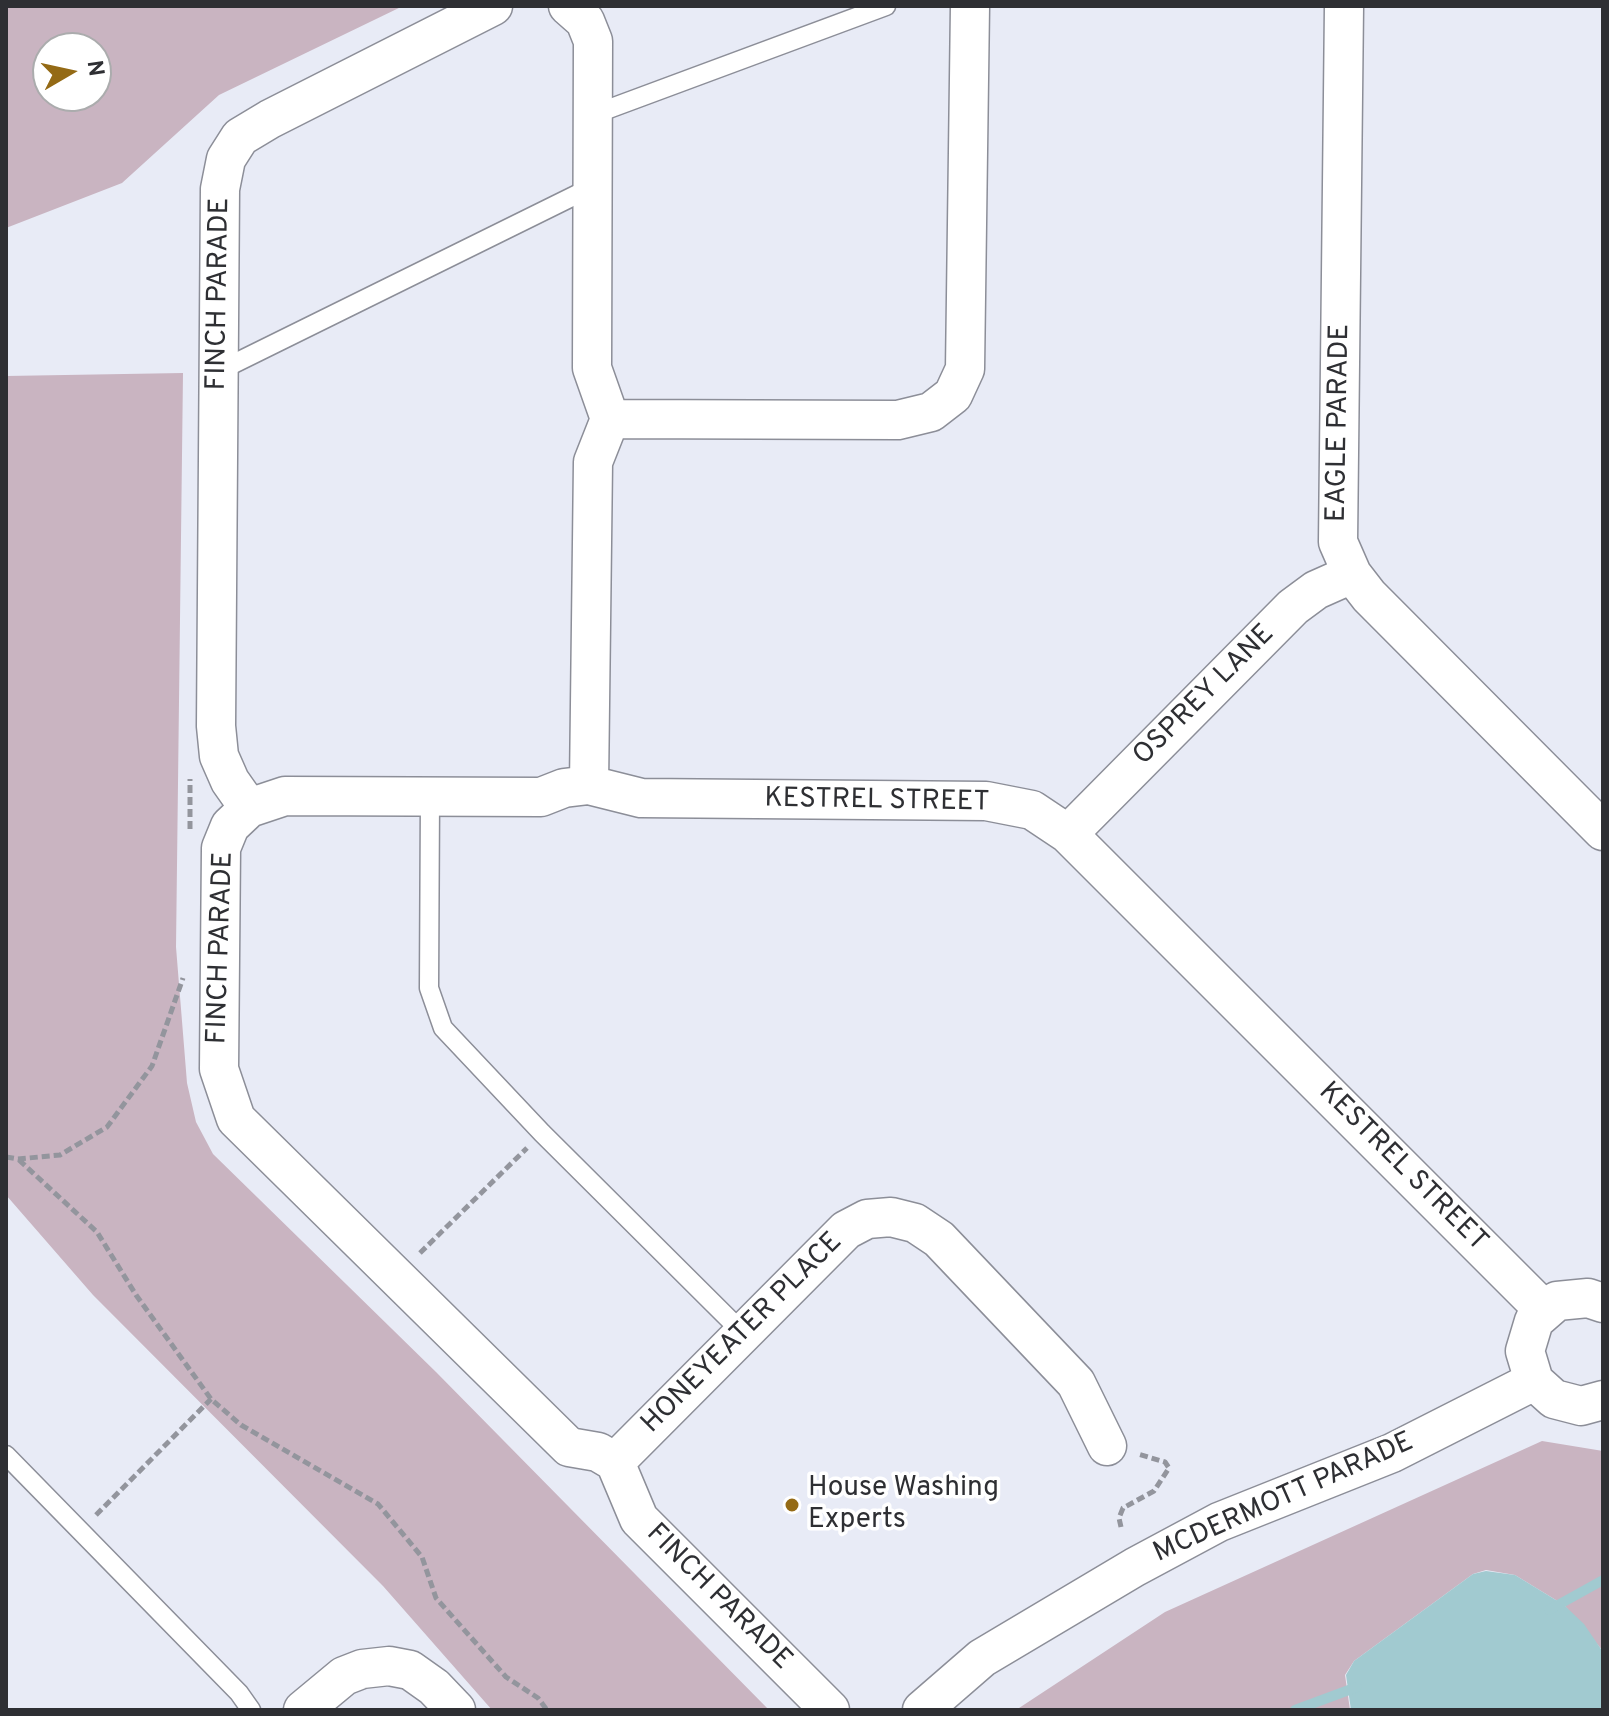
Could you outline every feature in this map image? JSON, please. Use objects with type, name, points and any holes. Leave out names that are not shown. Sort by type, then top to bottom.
[{"type":"street","name":"FINCH PARADE","points":[[493,6],[270,119],[240,137],[226,159],[220,189],[216,726],[219,756],[230,781],[249,808],[230,826],[221,848],[219,1069],[236,1119],[254,1139],[569,1447],[598,1452],[615,1462],[639,1519],[830,1710]]},
{"type":"street","points":[[568,6],[585,21],[593,41],[592,368],[610,419],[593,462],[589,785]]},
{"type":"street","points":[[610,419],[898,420],[931,412],[953,395],[965,369],[970,6]]},
{"type":"street","name":"EAGLE PARADE","points":[[1344,6],[1338,542],[1352,574],[1369,596],[1603,831]]},
{"type":"street","name":"OSPREY LANE","points":[[1068,834],[1293,607],[1316,590],[1352,574]]},
{"type":"street","name":"KESTREL STREET","points":[[249,808],[285,796],[541,797],[564,788],[589,785],[641,798],[986,801],[1032,810],[1068,834],[1544,1310]]},
{"type":"street","name":"HONEYEATER PLACE","points":[[615,1462],[846,1230],[867,1219],[891,1217],[915,1223],[939,1239],[1076,1383],[1107,1446]]},
{"type":"street","points":[[1603,1303],[1572,1298],[1544,1310],[1528,1335],[1525,1351],[1534,1381],[1554,1399],[1581,1406],[1603,1400]]},
{"type":"street","name":"MCDERMOTT PARADE","points":[[922,1710],[982,1658],[1135,1567],[1219,1522],[1392,1453],[1534,1381]]},
{"type":"street","points":[[303,1710],[344,1676],[362,1669],[389,1666],[410,1670],[456,1710]]},
{"type":"lane","points":[[595,114],[886,6]]},
{"type":"lane","points":[[219,371],[594,186]]},
{"type":"lane","points":[[430,797],[429,988],[443,1028],[542,1133],[744,1334]]},
{"type":"lane","points":[[6,1455],[251,1710]]},
{"type":"path","points":[[395,1278],[542,1133]]},
{"type":"path","points":[[18,1159],[97,1232],[136,1295],[211,1399],[241,1425],[378,1504],[422,1557],[436,1598],[506,1677],[538,1698],[547,1710]]},
{"type":"path","points":[[81,1530],[211,1399]]},
{"type":"path","points":[[1107,1446],[1152,1457],[1169,1468],[1154,1491],[1123,1508],[1119,1518],[1121,1527]]},
{"type":"shaded area","points":[[6,6],[403,6],[219,95],[122,183],[6,228]]},
{"type":"shaded area","points":[[183,373],[176,947],[187,1083],[196,1122],[213,1154],[436,1372],[769,1710],[492,1710],[383,1586],[93,1295],[6,1195],[6,376]]},
{"type":"shaded area","points":[[1542,1441],[1603,1451],[1603,1651],[1564,1605],[1515,1575],[1486,1570],[1473,1574],[1354,1661],[1345,1675],[1350,1710],[1016,1710],[1165,1612]]},
{"type":"water","points":[[1486,1571],[1515,1575],[1564,1605],[1584,1624],[1603,1652],[1603,1710],[1351,1710],[1346,1675],[1354,1661],[1473,1574]]},
{"type":"waterway","points":[[1549,1610],[1603,1580]]},
{"type":"waterway","points":[[1295,1710],[1357,1687]]},
{"type":"place","name":"House Washing Experts","points":[[792,1505]]}]
